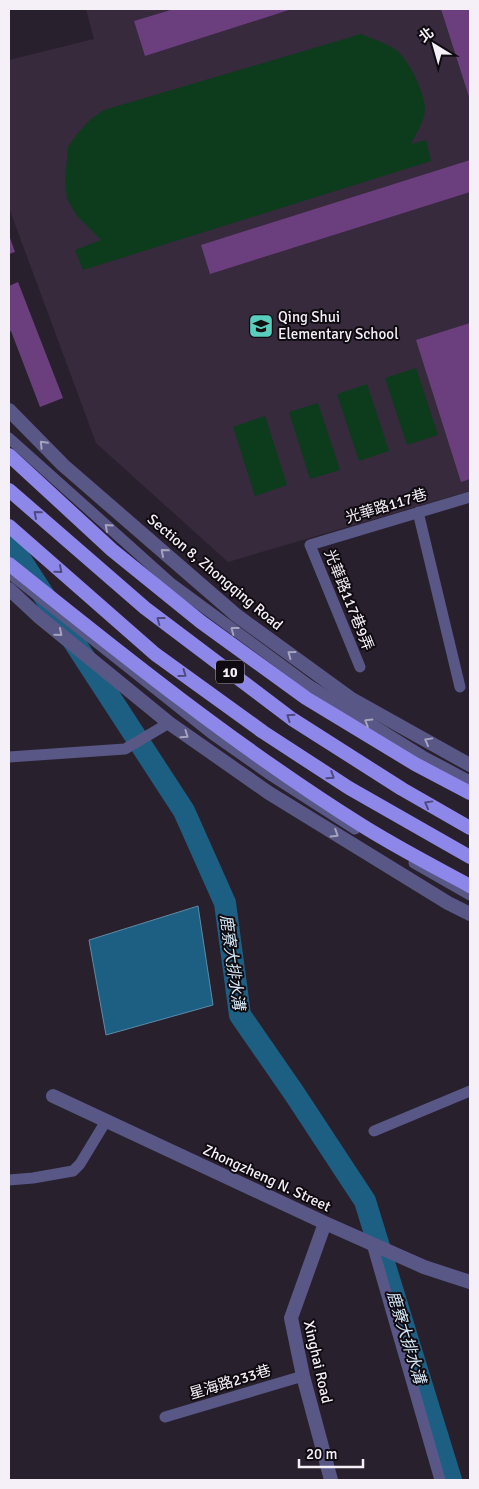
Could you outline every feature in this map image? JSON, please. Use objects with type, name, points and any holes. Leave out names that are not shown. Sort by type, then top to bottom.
[{"type":"main road","points":[[9,455],[112,550],[201,622],[306,698],[415,764],[470,793]]},
{"type":"main road","name":"10","points":[[9,490],[145,608],[292,719],[402,789],[470,828]]},
{"type":"main road","name":"10","points":[[9,526],[155,654],[256,726],[349,788],[470,857]]},
{"type":"main road","points":[[9,564],[134,664],[272,765],[359,824],[470,886]]},
{"type":"street","name":"Section 8, Zhongqing Road","points":[[9,410],[63,465],[236,615],[350,698],[470,765]]},
{"type":"street","points":[[9,589],[46,622],[169,723],[269,793],[448,903],[470,914]]},
{"type":"street","name":"Zhongzheng N. Street","points":[[53,1096],[372,1244],[424,1267],[470,1282]]},
{"type":"street","name":"Xinghai Road","points":[[325,1223],[291,1318],[303,1376],[332,1480]]},
{"type":"lane","points":[[9,438],[172,584],[309,685],[423,756],[470,781]]},
{"type":"lane","name":"光華路117巷","points":[[310,545],[470,497]]},
{"type":"lane","points":[[418,512],[460,687]]},
{"type":"lane","name":"光華路117巷9弄","points":[[310,545],[360,666]]},
{"type":"lane","points":[[9,573],[212,734],[357,830],[470,895]]},
{"type":"lane","points":[[9,757],[125,749],[169,723]]},
{"type":"lane","points":[[374,1132],[470,1091]]},
{"type":"lane","points":[[9,1180],[33,1178],[73,1170],[80,1164],[106,1121]]},
{"type":"lane","points":[[372,1244],[440,1480]]},
{"type":"lane","name":"星海路233巷","points":[[165,1417],[303,1376]]},
{"type":"shaded area","name":"Qing Shui Elementary School","points":[[86,9],[470,9],[470,491],[228,562],[96,443],[9,208],[9,60],[94,39]]},
{"type":"green space","points":[[361,34],[396,50],[411,69],[422,94],[425,113],[411,144],[426,140],[431,161],[83,270],[75,250],[101,240],[77,216],[67,199],[65,180],[68,147],[91,119],[104,110]]},
{"type":"green space","points":[[416,368],[438,435],[407,445],[385,378]]},
{"type":"green space","points":[[367,384],[389,451],[359,461],[337,394]]},
{"type":"green space","points":[[318,403],[340,470],[310,479],[289,412]]},
{"type":"green space","points":[[265,416],[287,485],[255,496],[233,427]]},
{"type":"water","points":[[198,906],[213,1005],[106,1035],[89,940]]},
{"type":"building","points":[[174,9],[292,9],[145,56],[134,21]]},
{"type":"building","points":[[441,9],[470,9],[470,100]]},
{"type":"building","points":[[470,160],[470,192],[210,274],[201,245]]},
{"type":"building","points":[[9,235],[15,252],[9,254]]},
{"type":"building","points":[[18,282],[63,398],[40,407],[11,331],[9,332],[9,286]]},
{"type":"building","points":[[470,323],[470,479],[461,482],[416,340]]},
{"type":"waterway","name":"鹿寮大排水溝","points":[[9,543],[184,811],[225,903],[240,1015],[365,1201],[451,1480]]},
{"type":"place","name":"Qing Shui Elementary School","points":[[261,326]]}]
